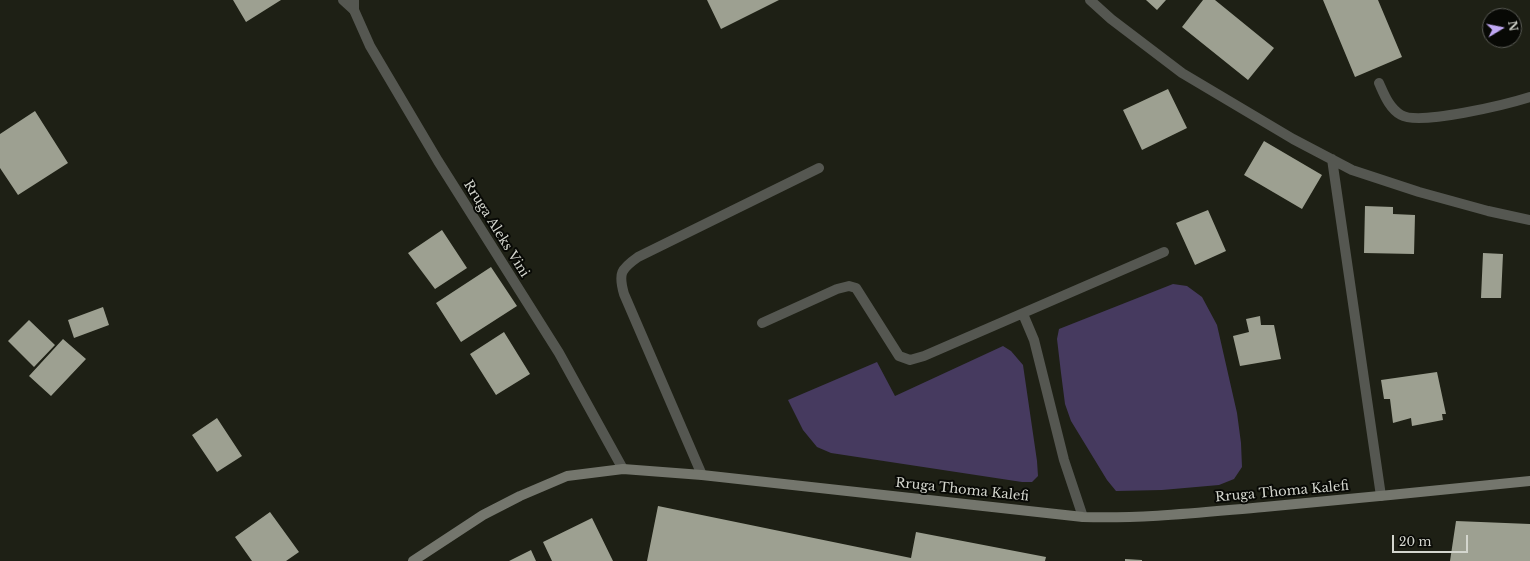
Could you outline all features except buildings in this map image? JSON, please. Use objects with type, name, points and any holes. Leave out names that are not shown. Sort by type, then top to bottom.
[{"type":"main road","name":"Rruga Thoma Kalefi","points":[[413,561],[483,515],[520,496],[567,476],[623,469],[702,475],[1106,518],[1190,513],[1530,481]]},
{"type":"street","points":[[343,0],[354,5]]},
{"type":"street","points":[[1090,0],[1110,18],[1182,73],[1293,138],[1352,170],[1418,192],[1488,211],[1530,220]]},
{"type":"street","name":"Rruga Aleks Vini","points":[[354,5],[370,46],[438,161],[559,353],[623,469]]},
{"type":"street","points":[[1379,83],[1390,106],[1401,116],[1417,119],[1461,113],[1530,97]]},
{"type":"street","points":[[1332,159],[1381,496]]},
{"type":"street","points":[[702,475],[624,294],[620,281],[622,272],[627,265],[638,257],[819,168]]},
{"type":"street","points":[[762,323],[837,289],[850,286],[856,288],[899,356],[910,360],[924,356],[1023,314],[1164,252]]},
{"type":"street","points":[[1023,314],[1034,340],[1064,460],[1083,516]]},
{"type":"shaded area","points":[[1173,284],[1187,286],[1202,297],[1217,325],[1237,413],[1241,443],[1242,467],[1234,479],[1219,485],[1162,490],[1116,491],[1107,480],[1071,421],[1065,404],[1057,339],[1059,329]]},
{"type":"shaded area","points":[[1003,346],[1011,351],[1023,365],[1037,461],[1038,476],[1032,482],[1022,482],[831,453],[817,447],[803,430],[788,400],[877,362],[895,396]]}]
